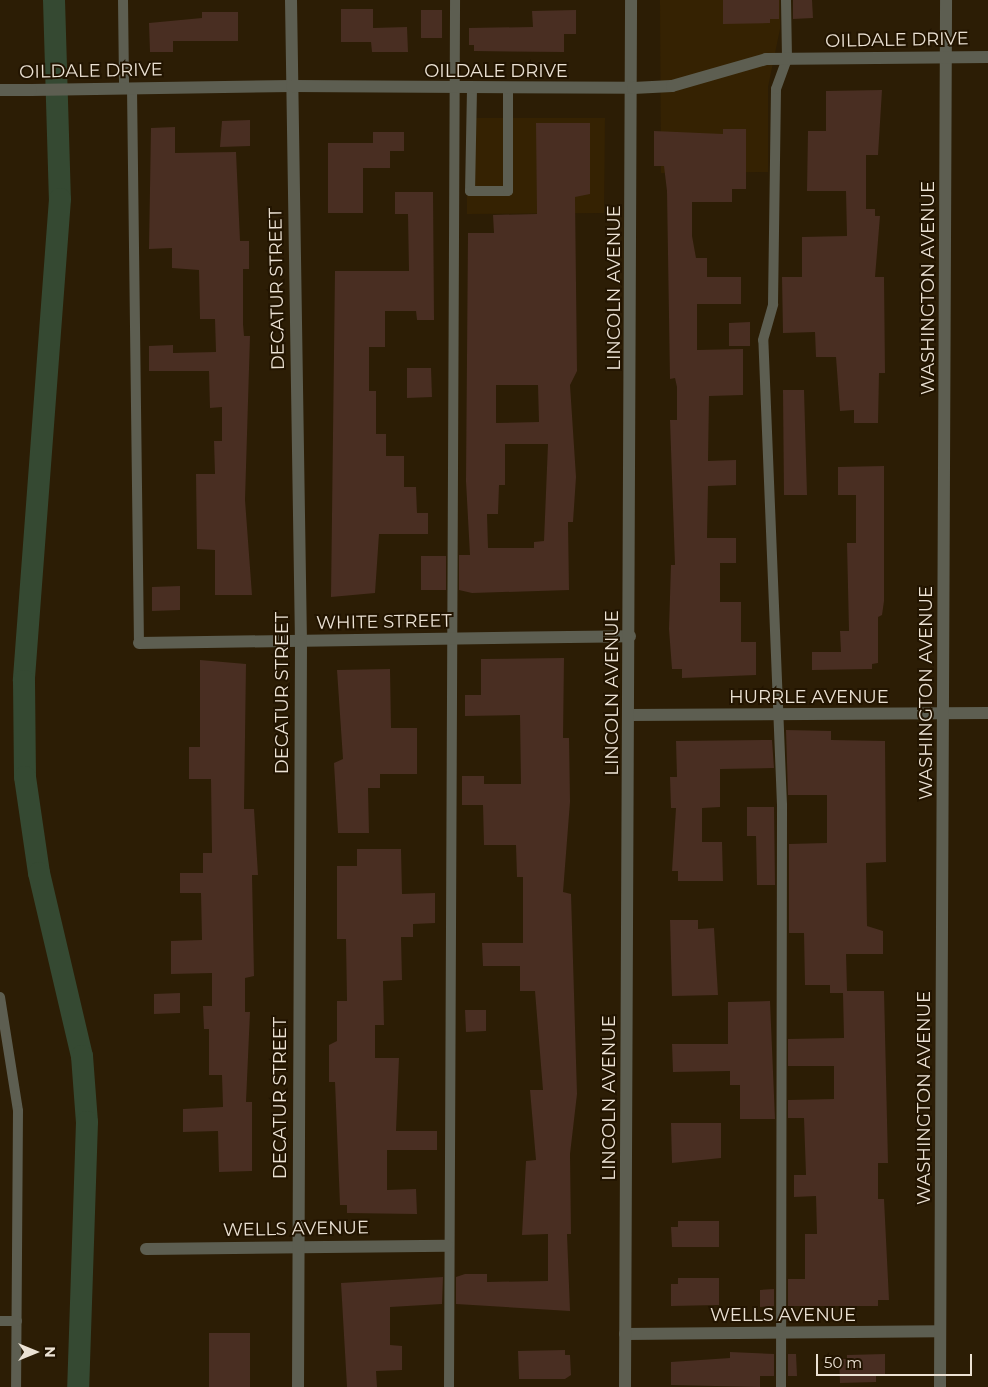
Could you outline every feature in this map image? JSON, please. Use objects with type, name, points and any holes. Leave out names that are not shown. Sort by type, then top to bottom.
[{"type":"street","name":"DECATUR STREET","points":[[291,0],[300,641],[298,1387]]},
{"type":"street","name":"LINCOLN AVENUE","points":[[625,1387],[633,88],[631,0]]},
{"type":"street","name":"WASHINGTON AVENUE","points":[[940,1387],[946,0]]},
{"type":"street","name":"OILDALE DRIVE","points":[[0,90],[292,86],[455,89],[633,88],[672,86],[737,64],[787,58],[988,56]]},
{"type":"street","name":"WHITE STREET","points":[[139,643],[630,636]]},
{"type":"street","name":"HURRLE AVENUE","points":[[629,716],[988,713]]},
{"type":"street","name":"WELLS AVENUE","points":[[146,1249],[447,1246]]},
{"type":"street","name":"WELLS AVENUE","points":[[626,1334],[940,1332]]},
{"type":"lane","points":[[123,0],[128,88],[139,643]]},
{"type":"lane","points":[[449,1387],[447,1246],[455,0]]},
{"type":"lane","points":[[780,1387],[782,806],[776,715],[764,340],[773,304],[776,89],[787,58],[786,0]]},
{"type":"lane","points":[[472,89],[470,191],[508,191],[508,89]]},
{"type":"lane","points":[[0,997],[17,1087],[16,1387]]},
{"type":"lane","points":[[0,1321],[17,1321]]},
{"type":"shaded area","points":[[660,0],[780,0],[780,29],[768,87],[768,172],[661,173]]},
{"type":"shaded area","points":[[467,118],[605,118],[604,213],[467,214]]},
{"type":"building","points":[[723,0],[779,0],[779,19],[770,19],[770,23],[723,24]]},
{"type":"building","points":[[793,0],[812,0],[813,18],[793,19]]},
{"type":"building","points":[[341,9],[373,9],[373,28],[407,27],[408,52],[372,52],[371,42],[341,42]]},
{"type":"building","points":[[421,10],[442,10],[442,38],[421,38]]},
{"type":"building","points":[[576,10],[576,34],[564,34],[564,52],[474,51],[474,45],[469,45],[469,28],[533,27],[532,11]]},
{"type":"building","points":[[202,12],[238,12],[238,41],[173,41],[173,52],[150,52],[149,23],[202,18]]},
{"type":"building","points":[[882,90],[878,155],[866,155],[866,209],[875,209],[875,216],[880,216],[875,277],[884,277],[885,373],[879,373],[878,423],[854,423],[854,410],[840,411],[836,357],[816,357],[815,332],[783,333],[782,277],[802,277],[802,237],[847,236],[846,191],[807,191],[808,131],[826,131],[826,91]]},
{"type":"building","points":[[250,120],[250,146],[220,147],[222,121]]},
{"type":"building","points":[[536,123],[590,123],[590,194],[575,197],[577,371],[570,385],[576,477],[573,522],[568,522],[569,590],[472,593],[459,590],[459,555],[470,555],[466,481],[468,233],[494,233],[493,215],[537,214]],"holes":[[[496,385],[538,385],[539,422],[496,423]],[[505,444],[548,444],[544,541],[534,542],[534,548],[488,548],[487,514],[498,514],[499,485],[505,485]]]},
{"type":"building","points":[[175,127],[175,153],[236,152],[240,241],[249,241],[249,269],[243,269],[243,324],[244,336],[250,336],[245,500],[252,595],[215,595],[215,550],[197,549],[196,474],[215,474],[214,441],[222,441],[222,407],[210,408],[209,371],[149,371],[149,346],[173,345],[173,353],[216,352],[215,319],[200,319],[199,270],[172,268],[172,248],[149,249],[151,128]]},
{"type":"building","points":[[723,129],[746,129],[746,189],[732,189],[732,202],[692,202],[692,236],[696,258],[707,258],[707,277],[741,277],[741,304],[697,304],[697,350],[743,349],[743,395],[709,396],[708,461],[736,460],[736,485],[708,486],[707,538],[736,538],[736,563],[720,563],[720,602],[741,602],[741,642],[756,642],[756,675],[682,678],[682,669],[672,669],[669,629],[671,565],[675,565],[670,420],[677,420],[677,387],[675,378],[670,379],[667,191],[664,166],[654,166],[654,131],[723,134]]},
{"type":"building","points":[[373,132],[404,132],[404,151],[390,151],[390,168],[363,168],[363,213],[328,213],[328,143],[373,143]]},
{"type":"building","points":[[395,192],[433,192],[434,320],[417,320],[416,311],[385,311],[385,347],[369,347],[369,391],[376,391],[376,434],[386,434],[386,456],[404,456],[404,487],[416,487],[417,513],[428,513],[428,534],[379,534],[375,593],[331,597],[335,271],[409,271],[408,214],[395,214]]},
{"type":"building","points":[[750,322],[750,346],[729,346],[729,323]]},
{"type":"building","points":[[407,368],[431,368],[432,397],[407,398]]},
{"type":"building","points":[[783,390],[804,390],[807,495],[784,495]]},
{"type":"building","points":[[884,466],[884,601],[882,615],[878,617],[878,663],[872,664],[872,669],[812,670],[812,652],[841,652],[840,631],[849,631],[847,543],[856,543],[856,495],[838,495],[838,467]]},
{"type":"building","points":[[421,556],[446,556],[446,590],[421,590]]},
{"type":"building","points":[[180,586],[180,610],[152,611],[152,587]]},
{"type":"building","points":[[564,658],[563,738],[569,738],[570,802],[563,892],[571,894],[577,1094],[570,1154],[571,1234],[567,1234],[570,1311],[456,1304],[456,1277],[465,1274],[487,1274],[487,1282],[548,1281],[548,1234],[522,1235],[526,1161],[536,1160],[530,1090],[543,1090],[535,991],[520,991],[520,966],[483,966],[482,943],[523,943],[523,877],[517,877],[516,845],[484,845],[483,805],[462,805],[462,776],[484,776],[484,784],[521,784],[520,715],[465,716],[465,695],[481,695],[481,659]]},
{"type":"building","points":[[200,660],[246,664],[244,809],[254,809],[258,875],[252,875],[254,976],[245,978],[245,1012],[250,1012],[246,1102],[252,1102],[252,1171],[219,1172],[218,1131],[183,1132],[183,1109],[223,1107],[222,1075],[209,1075],[209,1029],[204,1029],[203,1006],[212,1006],[212,973],[171,974],[171,941],[202,940],[201,893],[180,893],[180,873],[203,873],[203,853],[212,853],[211,779],[189,779],[189,747],[200,747]]},
{"type":"building","points":[[390,669],[391,728],[417,728],[417,774],[380,774],[380,788],[368,788],[369,833],[338,833],[334,763],[343,759],[337,670]]},
{"type":"building","points":[[786,730],[831,731],[831,740],[885,741],[886,862],[866,863],[867,926],[883,931],[883,954],[846,954],[847,991],[884,991],[888,1163],[878,1163],[878,1199],[884,1199],[889,1300],[878,1300],[878,1306],[788,1306],[788,1279],[805,1279],[805,1234],[817,1234],[816,1196],[794,1197],[794,1175],[806,1175],[804,1118],[788,1118],[788,1100],[834,1099],[834,1066],[788,1066],[788,1039],[844,1038],[843,993],[830,993],[830,985],[805,985],[804,933],[789,933],[789,844],[827,843],[827,795],[788,795]]},
{"type":"building","points":[[772,740],[774,768],[720,769],[720,807],[702,808],[702,842],[722,842],[723,881],[678,881],[678,871],[672,871],[676,808],[671,808],[670,777],[677,777],[676,741]]},
{"type":"building","points":[[747,807],[774,807],[775,885],[757,885],[756,836],[747,836]]},
{"type":"building","points":[[357,849],[401,849],[402,894],[435,893],[435,923],[413,924],[413,937],[401,937],[402,980],[383,981],[384,1025],[375,1025],[375,1058],[399,1058],[396,1131],[437,1131],[437,1150],[387,1150],[387,1190],[416,1189],[417,1214],[347,1213],[347,1205],[340,1205],[335,1082],[329,1082],[329,1045],[337,1041],[337,1001],[347,1001],[346,939],[337,939],[337,866],[357,866]]},
{"type":"building","points":[[670,920],[698,920],[698,929],[714,928],[718,995],[672,996]]},
{"type":"building","points":[[180,993],[180,1013],[154,1014],[154,994]]},
{"type":"building","points":[[770,1001],[775,1119],[740,1119],[740,1085],[730,1085],[730,1071],[673,1072],[672,1044],[728,1044],[728,1002]]},
{"type":"building","points":[[465,1010],[486,1010],[486,1031],[466,1032]]},
{"type":"building","points":[[671,1123],[721,1123],[721,1158],[672,1163]]},
{"type":"building","points":[[678,1221],[719,1221],[719,1247],[672,1247],[671,1227],[678,1227]]},
{"type":"building","points":[[443,1277],[442,1304],[390,1307],[390,1345],[402,1346],[402,1370],[376,1371],[377,1387],[347,1387],[341,1283]]},
{"type":"building","points":[[678,1278],[719,1278],[719,1305],[671,1306],[671,1284],[678,1284]]},
{"type":"building","points":[[774,1289],[774,1306],[760,1307],[760,1290]]},
{"type":"building","points":[[209,1333],[250,1333],[250,1387],[209,1387]]},
{"type":"building","points":[[565,1350],[565,1355],[570,1355],[571,1375],[565,1379],[519,1379],[518,1351]]},
{"type":"building","points":[[730,1352],[774,1354],[774,1376],[760,1376],[760,1387],[671,1385],[671,1362],[730,1358]]},
{"type":"building","points":[[788,1354],[796,1354],[797,1376],[788,1376]]},
{"type":"building","points":[[885,1354],[885,1374],[876,1374],[876,1382],[840,1383],[839,1359],[847,1359],[847,1355]]},
{"type":"waterway","points":[[54,0],[60,199],[24,681],[25,777],[39,873],[82,1056],[87,1122],[78,1387]]}]
